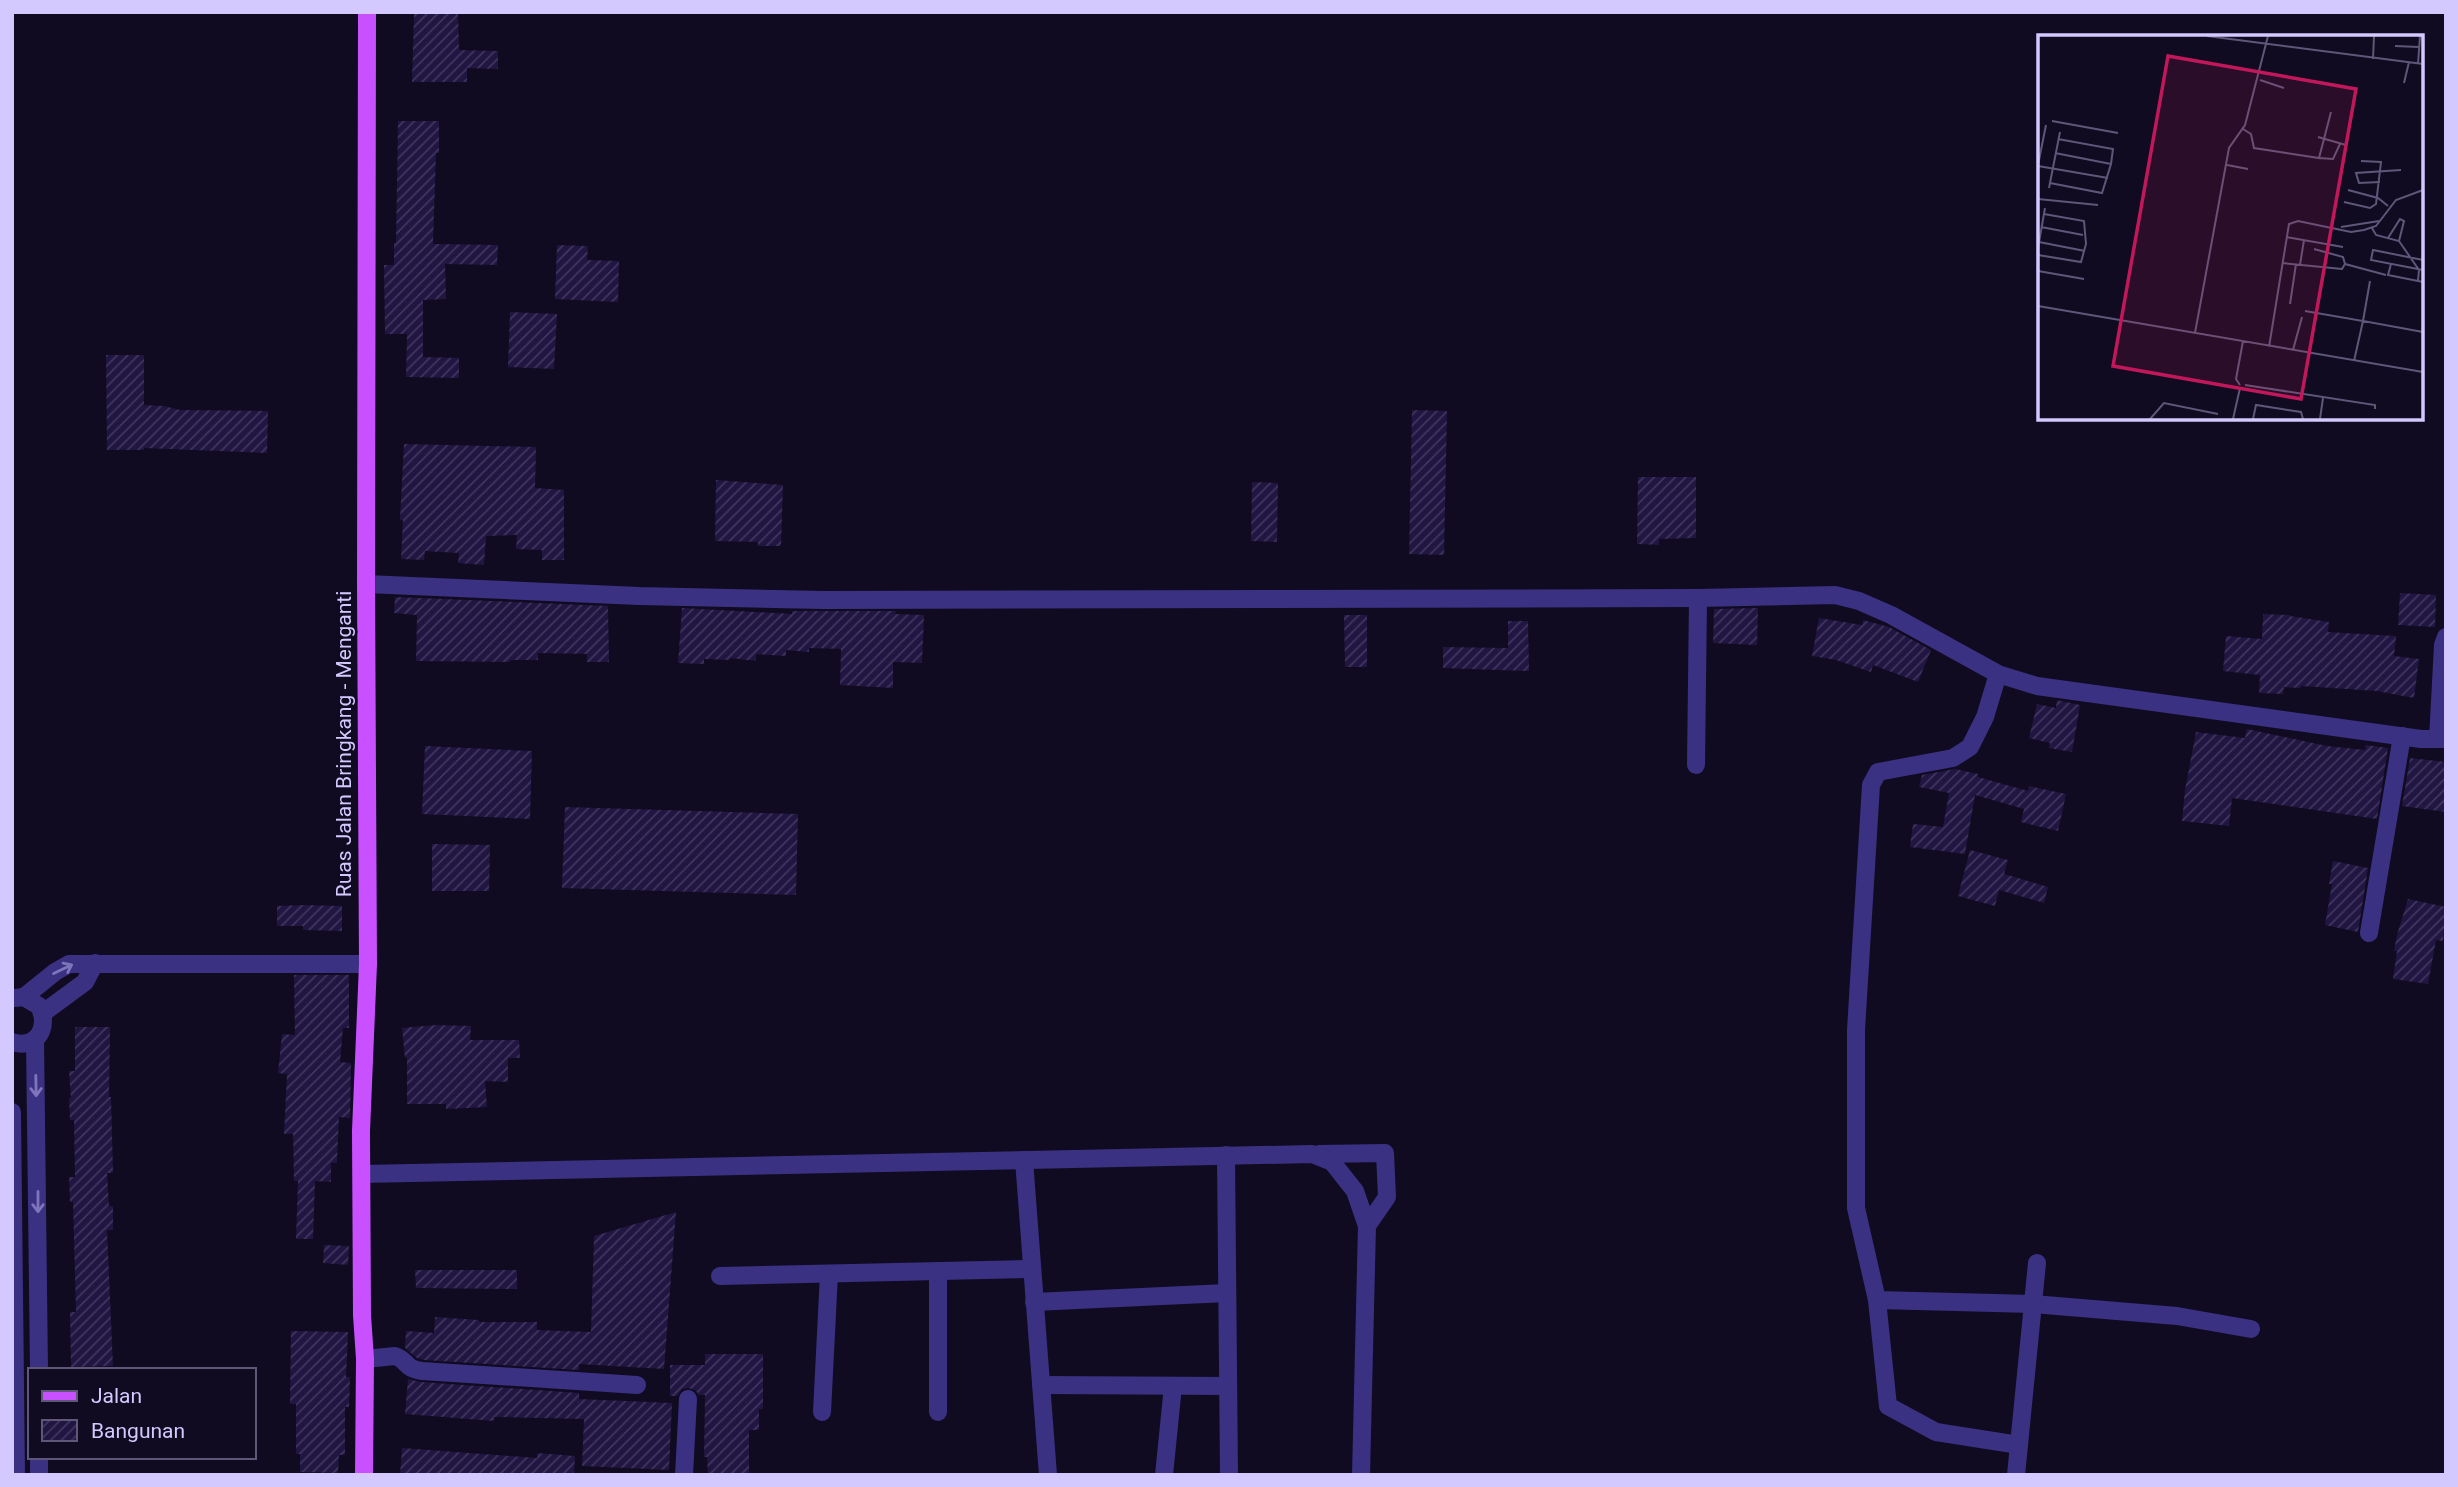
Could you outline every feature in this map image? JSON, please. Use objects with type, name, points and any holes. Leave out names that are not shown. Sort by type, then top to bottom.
[{"type":"main road","name":"Ruas Jalan Bringkang - Menganti","points":[[364,1475],[362,1174],[368,964],[367,12]]},
{"type":"street","points":[[366,584],[639,596],[823,600],[1698,598],[1835,595],[1891,614],[1998,674],[2037,687],[2402,736],[2442,739],[2443,645],[2446,637]]},
{"type":"street","points":[[1696,765],[1698,598]]},
{"type":"street","points":[[1998,674],[1984,717],[1970,747],[1953,758],[1878,772],[1871,785],[1856,1030],[1856,1208],[1877,1300],[1888,1406],[1936,1432],[2019,1445]]},
{"type":"street","points":[[2369,933],[2402,736]]},
{"type":"street","points":[[43,1013],[85,982],[95,963]]},
{"type":"street","points":[[18,998],[69,964],[368,964]]},
{"type":"street","points":[[12,1042],[27,1043],[35,1039],[44,1023],[39,1006],[18,998]]},
{"type":"street","points":[[35,1039],[39,1368]]},
{"type":"street","points":[[12,1112],[22,1414],[16,1475]]},
{"type":"street","points":[[362,1174],[1385,1153],[1387,1197],[1367,1226]]},
{"type":"street","points":[[1312,1154],[1332,1162],[1355,1191],[1367,1226],[1361,1475]]},
{"type":"street","points":[[1226,1155],[1229,1475]]},
{"type":"street","points":[[1024,1160],[1048,1475]]},
{"type":"street","points":[[2016,1475],[2037,1263]]},
{"type":"street","points":[[720,1276],[1032,1269]]},
{"type":"street","points":[[938,1271],[938,1412]]},
{"type":"street","points":[[822,1412],[829,1274]]},
{"type":"street","points":[[1034,1302],[1227,1293]]},
{"type":"street","points":[[1877,1300],[2033,1304],[2176,1316],[2251,1329]]},
{"type":"street","points":[[365,1359],[395,1356],[407,1367],[422,1371],[637,1385]]},
{"type":"street","points":[[1041,1385],[1228,1386]]},
{"type":"street","points":[[1164,1475],[1173,1386]]},
{"type":"street","points":[[684,1475],[688,1399]]},
{"type":"building","points":[[414,14],[458,14],[459,50],[498,51],[498,69],[467,68],[467,82],[412,82]]},
{"type":"building","points":[[398,121],[439,121],[433,244],[498,245],[497,265],[445,264],[446,299],[423,300],[423,357],[459,358],[459,378],[406,377],[407,334],[385,334],[384,265],[394,265],[396,243]]},
{"type":"building","points":[[557,245],[588,246],[587,260],[619,261],[618,302],[555,299]]},
{"type":"building","points":[[510,312],[557,314],[554,369],[508,367]]},
{"type":"building","points":[[106,355],[144,355],[144,405],[180,410],[268,411],[267,453],[144,448],[107,450]]},
{"type":"building","points":[[1412,410],[1447,411],[1444,555],[1409,554]]},
{"type":"building","points":[[404,444],[536,447],[535,488],[564,490],[564,560],[542,560],[542,550],[516,549],[517,535],[486,536],[484,565],[458,563],[459,553],[425,551],[424,560],[401,559]]},
{"type":"building","points":[[1638,477],[1696,477],[1696,538],[1659,539],[1659,545],[1637,544]]},
{"type":"building","points":[[716,480],[783,485],[781,546],[758,546],[758,542],[715,541]]},
{"type":"building","points":[[1252,482],[1278,483],[1277,542],[1251,541]]},
{"type":"building","points":[[2400,593],[2436,595],[2435,627],[2398,625]]},
{"type":"building","points":[[395,597],[608,606],[609,662],[587,662],[587,654],[538,653],[538,660],[510,662],[416,661],[417,615],[394,613]]},
{"type":"building","points":[[682,608],[792,614],[792,611],[896,611],[895,614],[924,615],[922,663],[893,662],[893,688],[840,685],[841,649],[809,648],[809,652],[786,650],[786,656],[756,654],[756,661],[730,658],[704,659],[704,664],[678,663]]},
{"type":"building","points":[[1758,608],[1757,645],[1713,643],[1714,609]]},
{"type":"building","points":[[2263,614],[2290,615],[2329,622],[2328,632],[2396,636],[2394,656],[2419,659],[2414,698],[2377,691],[2301,686],[2284,687],[2283,694],[2259,693],[2260,675],[2223,671],[2226,636],[2262,639]]},
{"type":"building","points":[[1344,615],[1367,615],[1367,667],[1345,667]]},
{"type":"building","points":[[1819,618],[1862,625],[1863,620],[1889,627],[1931,650],[1918,682],[1873,665],[1871,672],[1836,660],[1812,656]]},
{"type":"building","points":[[1508,621],[1528,621],[1529,671],[1443,668],[1443,647],[1508,648]]},
{"type":"building","points":[[2057,700],[2080,705],[2072,752],[2049,748],[2050,743],[2029,738],[2037,704],[2056,708]]},
{"type":"building","points":[[2247,729],[2327,746],[2365,750],[2366,745],[2388,748],[2377,819],[2232,798],[2229,826],[2182,821],[2196,732],[2245,738]]},
{"type":"building","points":[[425,746],[532,751],[530,819],[422,814]]},
{"type":"building","points":[[2410,758],[2446,762],[2446,812],[2402,806]]},
{"type":"building","points":[[1955,769],[2028,791],[2029,786],[2066,794],[2058,831],[2021,822],[2024,809],[1975,795],[1965,854],[1910,847],[1913,824],[1943,827],[1949,793],[1919,787],[1922,775]]},
{"type":"building","points":[[565,807],[798,814],[796,895],[562,888]]},
{"type":"building","points":[[432,844],[490,845],[489,891],[432,891]]},
{"type":"building","points":[[1970,850],[2008,860],[2004,874],[2048,887],[2044,903],[1999,890],[1995,906],[1958,896]]},
{"type":"building","points":[[2333,861],[2368,868],[2358,932],[2325,925]]},
{"type":"building","points":[[2408,899],[2446,907],[2443,941],[2436,940],[2428,984],[2393,979],[2397,935]]},
{"type":"building","points":[[277,906],[342,906],[342,931],[277,926]]},
{"type":"building","points":[[294,975],[349,975],[349,1028],[343,1028],[340,1062],[351,1063],[350,1118],[339,1117],[337,1163],[331,1163],[331,1182],[315,1181],[313,1239],[296,1239],[298,1181],[294,1181],[293,1134],[284,1134],[287,1074],[278,1073],[282,1034],[295,1035]]},
{"type":"building","points":[[471,1026],[470,1040],[519,1040],[520,1058],[508,1058],[508,1082],[485,1081],[487,1107],[446,1109],[446,1104],[407,1104],[407,1057],[405,1058],[402,1028]]},
{"type":"building","points":[[75,1027],[110,1027],[109,1097],[113,1173],[107,1173],[109,1206],[113,1206],[113,1230],[107,1230],[113,1366],[71,1367],[70,1312],[76,1312],[73,1202],[70,1202],[69,1177],[75,1177],[74,1120],[70,1120],[69,1071],[75,1071]]},
{"type":"building","points":[[676,1212],[664,1369],[579,1364],[579,1370],[424,1360],[405,1348],[406,1331],[434,1333],[435,1317],[479,1322],[537,1322],[537,1330],[591,1332],[594,1236]]},
{"type":"building","points":[[324,1245],[349,1246],[348,1265],[323,1263]]},
{"type":"building","points":[[415,1270],[517,1270],[517,1289],[416,1288]]},
{"type":"building","points":[[291,1331],[348,1332],[346,1377],[350,1377],[349,1407],[345,1407],[345,1455],[339,1455],[338,1473],[300,1472],[300,1454],[296,1454],[296,1404],[290,1404]]},
{"type":"building","points":[[705,1354],[763,1354],[763,1409],[759,1409],[759,1430],[749,1430],[749,1475],[708,1475],[707,1457],[704,1457],[705,1395],[699,1395],[688,1388],[682,1389],[677,1396],[670,1396],[670,1365],[705,1365]]},
{"type":"building","points":[[408,1379],[579,1393],[579,1399],[672,1403],[669,1470],[582,1466],[584,1419],[494,1417],[494,1421],[405,1414]]},
{"type":"building","points":[[402,1448],[537,1458],[537,1453],[575,1456],[574,1475],[400,1475]]}]
